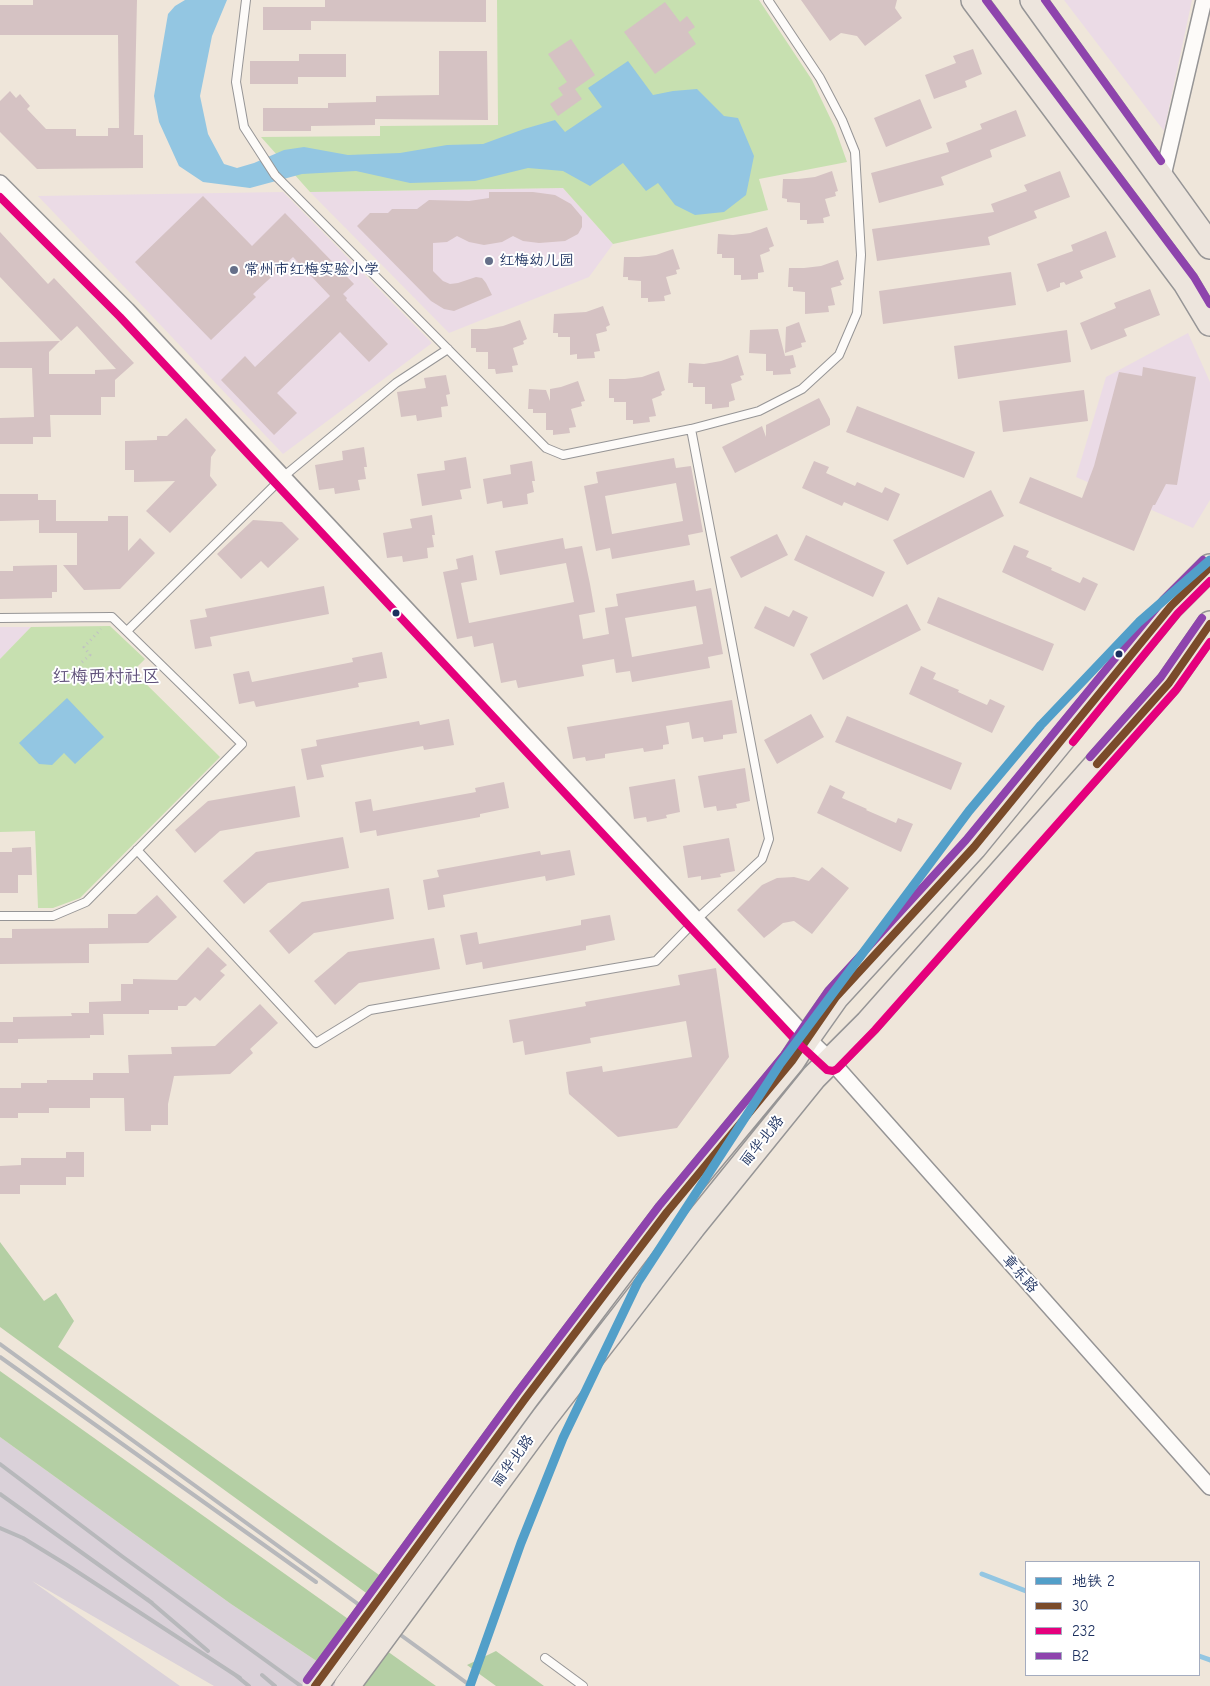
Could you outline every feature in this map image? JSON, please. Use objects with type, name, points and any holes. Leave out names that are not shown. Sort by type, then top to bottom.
[{"type":"main road","points":[[974,0],[1186,283],[1210,323]]},
{"type":"main road","points":[[1033,0],[1210,246]]},
{"type":"main road","name":"丽华北路","points":[[316,1686],[525,1399],[667,1212],[792,1061],[836,997],[974,848],[1172,606],[1210,566]]},
{"type":"main road","name":"丽华北路","points":[[347,1686],[545,1416],[691,1229],[814,1077],[875,1016],[1169,683],[1210,624]]},
{"type":"main road","points":[[1169,683],[1210,646]]},
{"type":"street","points":[[1162,180],[1204,0]]},
{"type":"street","name":"章东路","points":[[0,183],[127,310],[806,1038],[831,1061],[1210,1487]]},
{"type":"lane","points":[[246,0],[236,82],[244,127],[275,175],[546,448],[563,455],[691,429],[759,410],[802,389],[839,355],[857,313],[861,255],[855,152],[842,120],[820,78],[768,0]]},
{"type":"lane","points":[[127,631],[283,477],[396,382],[448,350]]},
{"type":"lane","points":[[137,850],[316,1042],[370,1010],[656,961],[696,920],[762,859],[769,839],[691,429]]},
{"type":"lane","points":[[0,618],[112,617],[242,744],[86,902],[53,916],[0,916]]},
{"type":"lane","points":[[545,1658],[583,1686]]},
{"type":"path","points":[[82,662],[90,655],[84,647],[101,629]]},
{"type":"shaded area","points":[[1064,0],[1192,0],[1164,131]]},
{"type":"shaded area","name":"红梅幼儿园","points":[[563,188],[613,244],[589,277],[449,333],[310,192]]},
{"type":"shaded area","name":"常州市红梅实验小学","points":[[283,192],[432,343],[283,454],[38,196]]},
{"type":"shaded area","points":[[1188,333],[1210,382],[1210,500],[1193,528],[1076,477],[1106,377]]},
{"type":"shaded area","points":[[0,627],[31,627],[0,659]]},
{"type":"shaded area","points":[[0,1437],[231,1604],[321,1664],[358,1686],[214,1686],[32,1581],[180,1686],[0,1686]]},
{"type":"green space","points":[[497,0],[759,0],[812,80],[835,128],[847,162],[759,179],[768,210],[613,244],[563,188],[310,192],[261,137],[380,136],[380,126],[498,125]]},
{"type":"green space","points":[[110,626],[145,659],[136,668],[137,675],[220,757],[80,898],[53,908],[38,908],[35,831],[0,832],[0,659],[31,627]]},
{"type":"green space","points":[[0,1242],[44,1301],[56,1293],[74,1321],[58,1347],[382,1577],[369,1595],[0,1327]]},
{"type":"green space","points":[[0,1371],[351,1621],[321,1664],[231,1604],[0,1437]]},
{"type":"green space","points":[[387,1651],[436,1686],[362,1686]]},
{"type":"green space","points":[[496,1651],[544,1686],[496,1686],[467,1665]]},
{"type":"water","points":[[185,0],[227,0],[212,36],[200,96],[208,134],[224,164],[237,168],[284,150],[304,147],[348,155],[400,153],[447,145],[483,144],[555,120],[565,132],[602,107],[588,88],[628,61],[653,95],[697,89],[724,116],[738,118],[754,156],[746,195],[724,212],[695,215],[675,205],[658,183],[646,191],[623,163],[590,186],[563,171],[528,168],[475,181],[410,183],[356,171],[302,174],[250,188],[203,182],[179,166],[159,122],[154,96],[168,14],[175,6]]},
{"type":"water","points":[[67,698],[104,737],[75,764],[64,753],[52,765],[39,764],[19,743]]},
{"type":"building","points":[[33,0],[137,0],[134,135],[143,135],[143,168],[37,169],[0,132],[0,101],[10,91],[16,98],[20,94],[30,106],[27,109],[46,129],[76,129],[76,136],[108,136],[108,128],[119,128],[118,35],[0,35],[0,5],[33,5]]},
{"type":"building","points":[[325,0],[486,0],[486,22],[311,21],[311,30],[263,30],[263,7],[325,7]]},
{"type":"building","points":[[801,0],[897,0],[895,8],[902,18],[865,46],[857,36],[841,33],[830,41]]},
{"type":"building","points":[[665,2],[680,22],[687,16],[695,27],[688,32],[696,44],[655,74],[624,32]]},
{"type":"building","points":[[571,39],[595,75],[575,89],[582,99],[558,116],[550,104],[563,95],[558,88],[567,82],[548,54]]},
{"type":"building","points":[[973,49],[982,74],[965,81],[967,87],[934,99],[925,75],[956,63],[953,56]]},
{"type":"building","points":[[439,51],[487,51],[488,120],[375,119],[375,125],[311,126],[311,131],[263,131],[263,108],[328,108],[328,103],[376,102],[376,96],[439,95]]},
{"type":"building","points":[[299,54],[346,54],[346,77],[298,77],[298,84],[250,84],[250,61],[299,61]]},
{"type":"building","points":[[920,99],[932,128],[886,147],[874,118]]},
{"type":"building","points":[[1016,110],[1026,136],[990,150],[992,157],[941,177],[944,185],[879,203],[871,173],[949,152],[946,143],[982,129],[980,124]]},
{"type":"building","points":[[832,171],[838,191],[835,192],[836,196],[825,199],[830,216],[823,218],[824,223],[807,224],[807,220],[800,220],[800,203],[787,202],[787,199],[782,198],[783,179],[815,177]]},
{"type":"building","points":[[1060,171],[1070,197],[1034,211],[1037,218],[988,237],[990,245],[877,261],[872,229],[994,212],[991,204],[1027,191],[1024,185]]},
{"type":"building","points":[[489,192],[533,192],[555,195],[571,204],[582,217],[582,227],[578,234],[565,241],[539,243],[523,241],[513,236],[502,242],[484,245],[469,242],[457,236],[447,242],[433,243],[433,271],[443,281],[450,284],[476,277],[482,278],[492,295],[454,311],[444,309],[431,301],[357,226],[370,213],[388,213],[392,209],[417,209],[429,200],[469,201],[489,198]]},
{"type":"building","points":[[203,196],[252,246],[285,213],[354,284],[343,294],[347,298],[346,300],[388,344],[369,362],[340,332],[277,393],[297,413],[274,435],[221,380],[245,356],[255,367],[330,296],[293,257],[253,294],[256,297],[211,340],[135,262]]},
{"type":"building","points":[[767,227],[774,246],[769,248],[770,251],[760,255],[764,272],[758,273],[758,279],[741,280],[741,275],[734,275],[734,258],[722,258],[722,254],[717,254],[718,234],[750,233]]},
{"type":"building","points":[[1106,231],[1116,257],[1080,271],[1083,278],[1066,285],[1064,282],[1060,283],[1060,287],[1047,292],[1037,264],[1073,251],[1071,245]]},
{"type":"building","points":[[0,232],[48,284],[54,278],[134,363],[115,380],[115,397],[101,397],[101,415],[50,415],[51,437],[33,437],[33,444],[0,444],[0,418],[34,417],[32,368],[0,368],[0,342],[60,341],[49,352],[49,374],[95,374],[95,370],[116,369],[77,326],[61,341],[0,277]]},
{"type":"building","points":[[673,249],[680,269],[676,270],[677,274],[666,277],[671,294],[664,296],[665,301],[648,302],[648,298],[641,298],[641,281],[628,280],[628,277],[623,277],[624,257],[656,255]]},
{"type":"building","points":[[838,260],[844,279],[840,281],[842,285],[831,288],[835,305],[828,306],[829,312],[805,314],[805,292],[793,291],[793,287],[788,287],[789,268],[821,266]]},
{"type":"building","points":[[1011,272],[1016,305],[883,324],[879,291]]},
{"type":"building","points":[[1150,289],[1160,315],[1124,329],[1127,336],[1091,350],[1080,323],[1116,308],[1114,303]]},
{"type":"building","points":[[603,306],[610,325],[606,327],[607,331],[596,334],[600,351],[594,352],[595,358],[577,359],[577,354],[570,355],[570,337],[558,337],[558,333],[553,333],[554,314],[586,312]]},
{"type":"building","points":[[520,320],[527,339],[523,341],[524,344],[513,348],[518,365],[512,366],[513,372],[496,374],[495,369],[488,369],[488,352],[476,352],[476,348],[471,348],[471,329],[503,326]]},
{"type":"building","points":[[799,322],[806,342],[801,343],[802,347],[785,353],[786,327]]},
{"type":"building","points":[[778,329],[785,356],[793,355],[796,367],[790,369],[791,374],[773,375],[773,371],[766,371],[766,354],[749,353],[750,330]]},
{"type":"building","points":[[1067,330],[1071,362],[958,379],[954,346]]},
{"type":"building","points":[[738,355],[744,375],[740,376],[742,380],[731,384],[735,400],[729,402],[729,407],[712,409],[712,404],[705,404],[705,387],[693,387],[693,383],[688,383],[689,363],[704,364]]},
{"type":"building","points":[[1143,367],[1196,377],[1177,485],[1166,484],[1155,505],[1153,505],[1134,551],[1019,503],[1030,477],[1082,498],[1094,466],[1119,372],[1142,376]]},
{"type":"building","points":[[659,371],[665,390],[661,392],[662,395],[652,399],[656,416],[649,417],[650,422],[633,424],[633,420],[626,420],[626,402],[614,402],[614,398],[609,398],[609,379],[642,377]]},
{"type":"building","points":[[446,375],[450,394],[446,395],[448,406],[441,407],[442,417],[417,421],[416,415],[401,417],[397,392],[426,388],[424,378]]},
{"type":"building","points":[[578,381],[585,401],[581,402],[582,406],[571,409],[576,427],[569,428],[570,433],[553,435],[553,430],[546,430],[546,413],[533,413],[533,409],[528,409],[529,389],[546,390],[550,401],[550,389]]},
{"type":"building","points":[[1084,390],[1088,421],[1003,432],[999,401]]},
{"type":"building","points":[[819,398],[830,419],[830,425],[735,473],[722,447],[762,426],[766,437],[766,425]]},
{"type":"building","points":[[857,406],[975,452],[964,478],[846,432]]},
{"type":"building","points":[[186,418],[216,450],[211,457],[210,476],[217,485],[170,533],[146,511],[175,481],[134,482],[134,470],[125,470],[125,441],[157,440],[157,436],[167,436]]},
{"type":"building","points":[[364,447],[367,467],[364,467],[366,479],[358,480],[360,490],[335,494],[334,488],[319,490],[315,465],[343,460],[342,451]]},
{"type":"building","points":[[466,457],[471,488],[460,490],[462,499],[422,506],[417,474],[445,470],[444,461]]},
{"type":"building","points":[[674,458],[676,468],[691,466],[703,532],[688,535],[690,545],[612,559],[610,548],[596,551],[584,486],[598,483],[596,472]],"holes":[[[676,483],[683,521],[612,534],[605,496]]]},
{"type":"building","points":[[532,461],[535,481],[532,481],[534,492],[527,494],[528,504],[503,508],[502,501],[487,504],[483,479],[511,474],[510,465]]},
{"type":"building","points":[[814,461],[829,467],[826,473],[855,486],[857,482],[882,493],[885,487],[900,494],[888,521],[844,502],[842,506],[802,488]]},
{"type":"building","points":[[991,490],[1004,516],[907,565],[893,540]]},
{"type":"building","points":[[0,494],[38,494],[38,500],[56,500],[56,521],[108,521],[108,516],[128,516],[128,551],[140,538],[155,553],[120,589],[84,590],[63,565],[77,565],[77,533],[39,533],[39,520],[0,521]]},
{"type":"building","points":[[432,515],[435,535],[432,535],[434,547],[427,548],[428,558],[403,562],[402,556],[387,558],[383,533],[412,528],[410,519]]},
{"type":"building","points":[[253,520],[282,522],[299,539],[268,568],[261,561],[241,579],[217,554]]},
{"type":"building","points":[[777,534],[788,555],[741,578],[730,557]]},
{"type":"building","points":[[806,535],[885,572],[873,597],[794,560]]},
{"type":"building","points":[[563,538],[565,549],[582,546],[595,612],[579,615],[583,639],[609,634],[605,608],[618,606],[616,594],[694,580],[696,591],[711,588],[723,654],[708,657],[710,668],[632,682],[630,671],[616,673],[614,659],[582,665],[584,676],[518,688],[516,680],[501,683],[493,643],[474,647],[472,636],[457,639],[443,572],[458,569],[456,559],[473,555],[477,580],[461,583],[469,623],[574,602],[566,563],[500,575],[495,551]],"holes":[[[696,606],[703,644],[632,657],[625,618]]]},
{"type":"building","points":[[1014,545],[1029,551],[1026,557],[1052,568],[1051,570],[1080,583],[1083,577],[1098,584],[1085,611],[1002,572]]},
{"type":"building","points":[[57,565],[57,592],[52,592],[52,598],[0,599],[0,571],[13,571],[13,566]]},
{"type":"building","points":[[324,586],[329,614],[210,637],[212,646],[195,649],[190,620],[207,617],[205,609]]},
{"type":"building","points":[[938,597],[1054,644],[1043,671],[927,623]]},
{"type":"building","points":[[907,604],[921,630],[823,680],[810,654]]},
{"type":"building","points":[[765,606],[789,617],[793,610],[808,617],[794,647],[754,628]]},
{"type":"building","points":[[382,652],[387,678],[358,683],[359,687],[256,707],[254,701],[239,704],[233,674],[249,671],[252,682],[353,662],[352,658]]},
{"type":"building","points":[[921,666],[936,673],[933,679],[959,690],[958,692],[987,705],[990,699],[1005,706],[992,733],[909,694]]},
{"type":"building","points":[[732,700],[737,733],[723,735],[723,739],[704,742],[703,737],[692,739],[689,722],[666,726],[669,744],[663,745],[663,749],[644,752],[643,748],[605,754],[605,758],[586,761],[585,757],[573,759],[567,727]]},
{"type":"building","points":[[811,714],[824,737],[777,764],[764,740]]},
{"type":"building","points":[[847,716],[962,763],[951,790],[835,742]]},
{"type":"building","points":[[449,719],[454,745],[424,750],[423,746],[321,765],[324,777],[307,780],[301,749],[317,746],[316,740],[419,721],[420,725]]},
{"type":"building","points":[[745,768],[750,801],[736,804],[737,808],[717,811],[716,806],[704,808],[698,776]]},
{"type":"building","points":[[675,779],[680,812],[666,815],[667,818],[647,822],[646,817],[634,819],[629,787]]},
{"type":"building","points":[[504,782],[509,808],[480,814],[480,817],[377,836],[376,830],[360,833],[355,802],[371,799],[373,811],[476,792],[475,788]]},
{"type":"building","points":[[830,785],[845,792],[842,798],[866,810],[896,823],[898,818],[913,824],[901,852],[817,813]]},
{"type":"building","points":[[295,786],[300,817],[220,831],[195,853],[175,830],[208,801]]},
{"type":"building","points":[[343,837],[349,868],[268,883],[244,904],[223,881],[256,852]]},
{"type":"building","points":[[729,838],[735,871],[720,874],[721,877],[701,880],[701,876],[688,878],[683,846]]},
{"type":"building","points":[[31,847],[32,875],[18,875],[18,893],[0,893],[0,852],[12,852],[12,848]]},
{"type":"building","points":[[570,850],[575,875],[546,881],[545,876],[443,895],[445,907],[428,910],[423,880],[439,877],[437,870],[540,851],[541,855]]},
{"type":"building","points":[[822,867],[849,888],[812,934],[794,921],[783,923],[764,938],[737,910],[762,885],[777,878],[794,877],[809,881]]},
{"type":"building","points":[[389,888],[394,919],[314,933],[289,954],[269,931],[302,902]]},
{"type":"building","points":[[157,895],[177,917],[148,943],[89,944],[89,963],[0,964],[0,938],[12,938],[12,929],[108,928],[108,914],[136,914]]},
{"type":"building","points":[[610,915],[615,940],[586,946],[586,950],[483,969],[482,962],[466,965],[460,935],[477,932],[479,944],[581,925],[581,920]]},
{"type":"building","points":[[434,938],[440,969],[359,983],[335,1005],[314,981],[348,952]]},
{"type":"building","points":[[208,947],[227,965],[220,971],[225,975],[200,1001],[195,997],[186,1006],[178,1006],[178,1010],[149,1010],[149,1014],[103,1014],[104,1035],[90,1035],[90,1038],[18,1039],[18,1043],[0,1043],[0,1022],[13,1022],[13,1017],[72,1016],[71,1013],[89,1013],[89,1002],[121,1001],[121,984],[133,984],[133,979],[177,980]]},
{"type":"building","points":[[716,968],[729,1057],[677,1128],[618,1137],[569,1094],[566,1072],[602,1066],[603,1072],[692,1057],[686,1021],[590,1038],[591,1043],[525,1055],[523,1041],[513,1043],[509,1020],[586,1006],[585,1002],[680,985],[678,975]]},
{"type":"building","points":[[260,1004],[278,1023],[250,1049],[253,1053],[230,1074],[174,1076],[168,1104],[168,1125],[151,1125],[151,1131],[125,1131],[124,1098],[90,1098],[90,1108],[49,1108],[49,1113],[18,1113],[18,1118],[0,1118],[0,1088],[21,1088],[21,1083],[47,1083],[47,1080],[93,1080],[93,1073],[129,1073],[128,1055],[172,1054],[171,1047],[215,1046]]},
{"type":"building","points":[[66,1152],[84,1152],[84,1177],[66,1177],[66,1185],[20,1185],[20,1194],[0,1194],[0,1166],[21,1165],[21,1158],[66,1158]]},
{"type":"waterway","points":[[982,1574],[1025,1591]]},
{"type":"waterway","points":[[1200,1656],[1210,1660]]},
{"type":"railway","points":[[0,1344],[471,1686]]},
{"type":"railway","points":[[0,1357],[316,1582]]},
{"type":"railway","points":[[0,1464],[123,1557],[301,1686]]},
{"type":"railway","points":[[0,1494],[152,1603]]},
{"type":"railway","points":[[0,1528],[23,1538],[67,1565],[240,1678]]},
{"type":"railway","points":[[147,1599],[208,1651]]},
{"type":"railway","points":[[234,1674],[249,1686]]},
{"type":"railway","points":[[262,1675],[275,1686]]},
{"type":"metro line","name":"2","points":[[470,1686],[521,1543],[563,1438],[638,1282],[780,1064],[969,811],[1041,725],[1139,622],[1210,560]]},
{"type":"transit line","name":"B2","points":[[986,0],[1194,277],[1210,304]]},
{"type":"transit line","name":"B2","points":[[1045,0],[1161,161]]},
{"type":"transit line","name":"232","points":[[0,197],[120,317],[800,1045],[827,1070],[833,1071],[837,1069],[875,1030],[1176,690],[1210,642]]},
{"type":"transit line","name":"B2","points":[[307,1680],[517,1393],[659,1206],[784,1055],[828,991],[966,840],[1163,600],[1203,560]]},
{"type":"transit line","name":"30","points":[[315,1686],[525,1399],[667,1212],[792,1061],[836,997],[974,847],[1171,606],[1210,567]]},
{"type":"transit line","name":"232","points":[[1073,742],[1178,613],[1210,581]]},
{"type":"transit line","name":"B2","points":[[1090,757],[1161,677],[1202,618]]},
{"type":"transit line","name":"30","points":[[1097,764],[1169,683],[1210,624]]},
{"type":"place","name":"红梅幼儿园","points":[[489,261]]},
{"type":"place","name":"常州市红梅实验小学","points":[[234,270]]},
{"type":"district","name":"红梅西村社区","points":[[106,677]]}]
